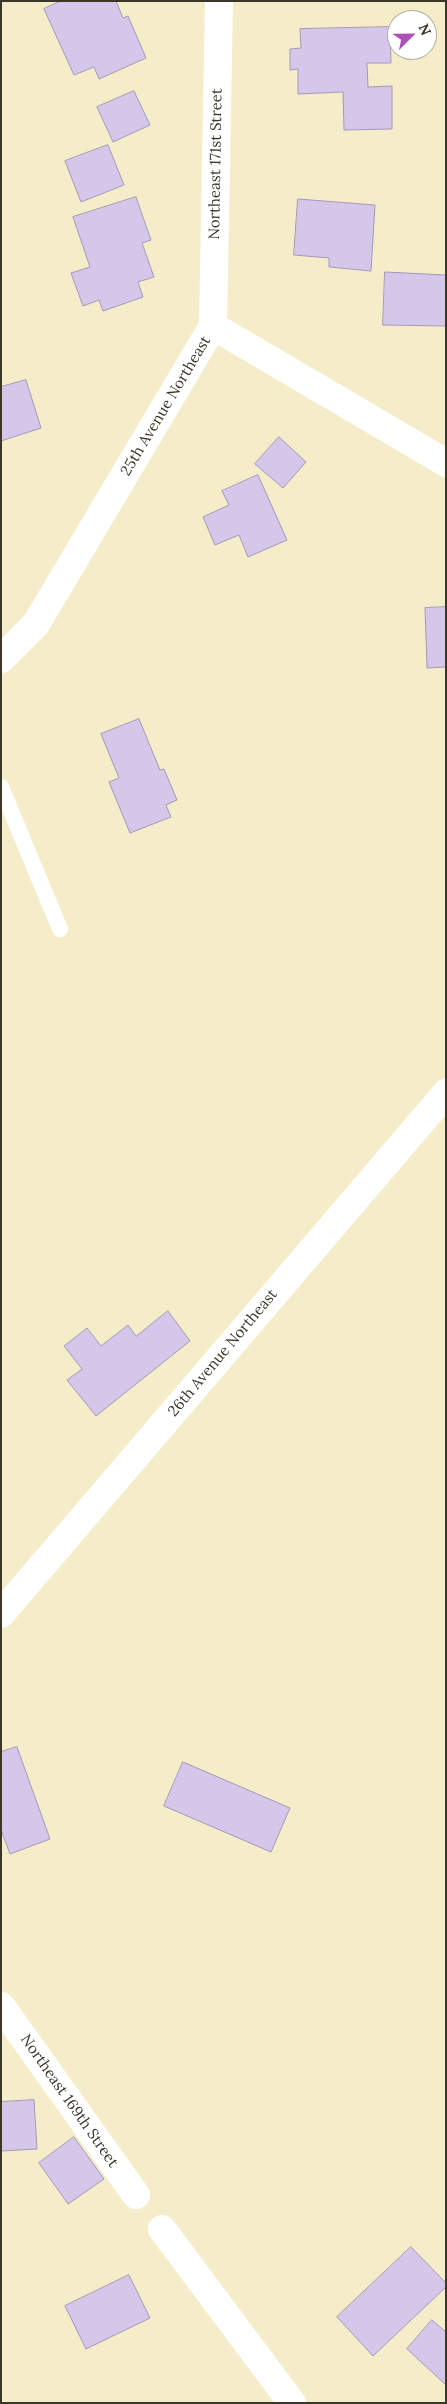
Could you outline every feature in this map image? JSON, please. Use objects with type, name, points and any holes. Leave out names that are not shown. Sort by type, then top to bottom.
[{"type":"street","name":"Northeast 171st Street","points":[[213,326],[219,1]]},
{"type":"street","name":"25th Avenue Northeast","points":[[1,659],[36,624],[213,326],[446,463]]},
{"type":"street","name":"26th Avenue Northeast","points":[[1,1614],[446,1093]]},
{"type":"street","name":"Northeast 169th Street","points":[[1,2006],[136,2195]]},
{"type":"street","points":[[162,2229],[292,2403]]},
{"type":"lane","points":[[1,787],[60,929]]},
{"type":"building","points":[[61,1],[116,1],[123,18],[128,16],[146,58],[99,79],[94,67],[74,75],[44,9]]},
{"type":"building","points":[[387,27],[387,60],[391,60],[391,63],[367,63],[368,87],[392,86],[392,129],[344,130],[343,92],[298,94],[298,69],[290,70],[290,49],[301,48],[300,29]]},
{"type":"building","points":[[134,91],[150,125],[113,142],[97,107]]},
{"type":"building","points":[[108,145],[124,185],[81,202],[65,161]]},
{"type":"building","points":[[136,197],[151,240],[142,243],[154,277],[138,282],[143,297],[103,311],[99,300],[83,306],[71,273],[90,267],[73,217]]},
{"type":"building","points":[[298,199],[375,205],[371,271],[329,267],[329,258],[294,255]]},
{"type":"building","points":[[385,272],[446,275],[446,326],[383,325]]},
{"type":"building","points":[[26,380],[41,428],[1,441],[1,387]]},
{"type":"building","points":[[279,437],[306,462],[283,488],[255,464]]},
{"type":"building","points":[[258,475],[287,540],[248,557],[239,535],[215,545],[203,517],[229,505],[222,491]]},
{"type":"building","points":[[446,607],[446,667],[427,668],[425,608]]},
{"type":"building","points":[[139,719],[160,770],[164,769],[177,800],[166,805],[171,817],[130,833],[109,782],[119,778],[101,734]]},
{"type":"building","points":[[168,1311],[190,1341],[96,1416],[67,1380],[82,1369],[64,1346],[87,1328],[101,1346],[128,1325],[136,1336]]},
{"type":"building","points":[[17,1747],[50,1839],[10,1854],[1,1830],[1,1752]]},
{"type":"building","points":[[183,1762],[290,1808],[271,1852],[164,1806]]},
{"type":"building","points":[[34,2100],[37,2149],[1,2151],[1,2102]]},
{"type":"building","points":[[74,2137],[104,2179],[68,2204],[39,2163]]},
{"type":"building","points":[[411,2247],[446,2283],[446,2287],[373,2356],[337,2317]]},
{"type":"building","points":[[129,2275],[150,2318],[86,2349],[65,2306]]},
{"type":"building","points":[[432,2320],[446,2332],[446,2385],[407,2349]]}]
